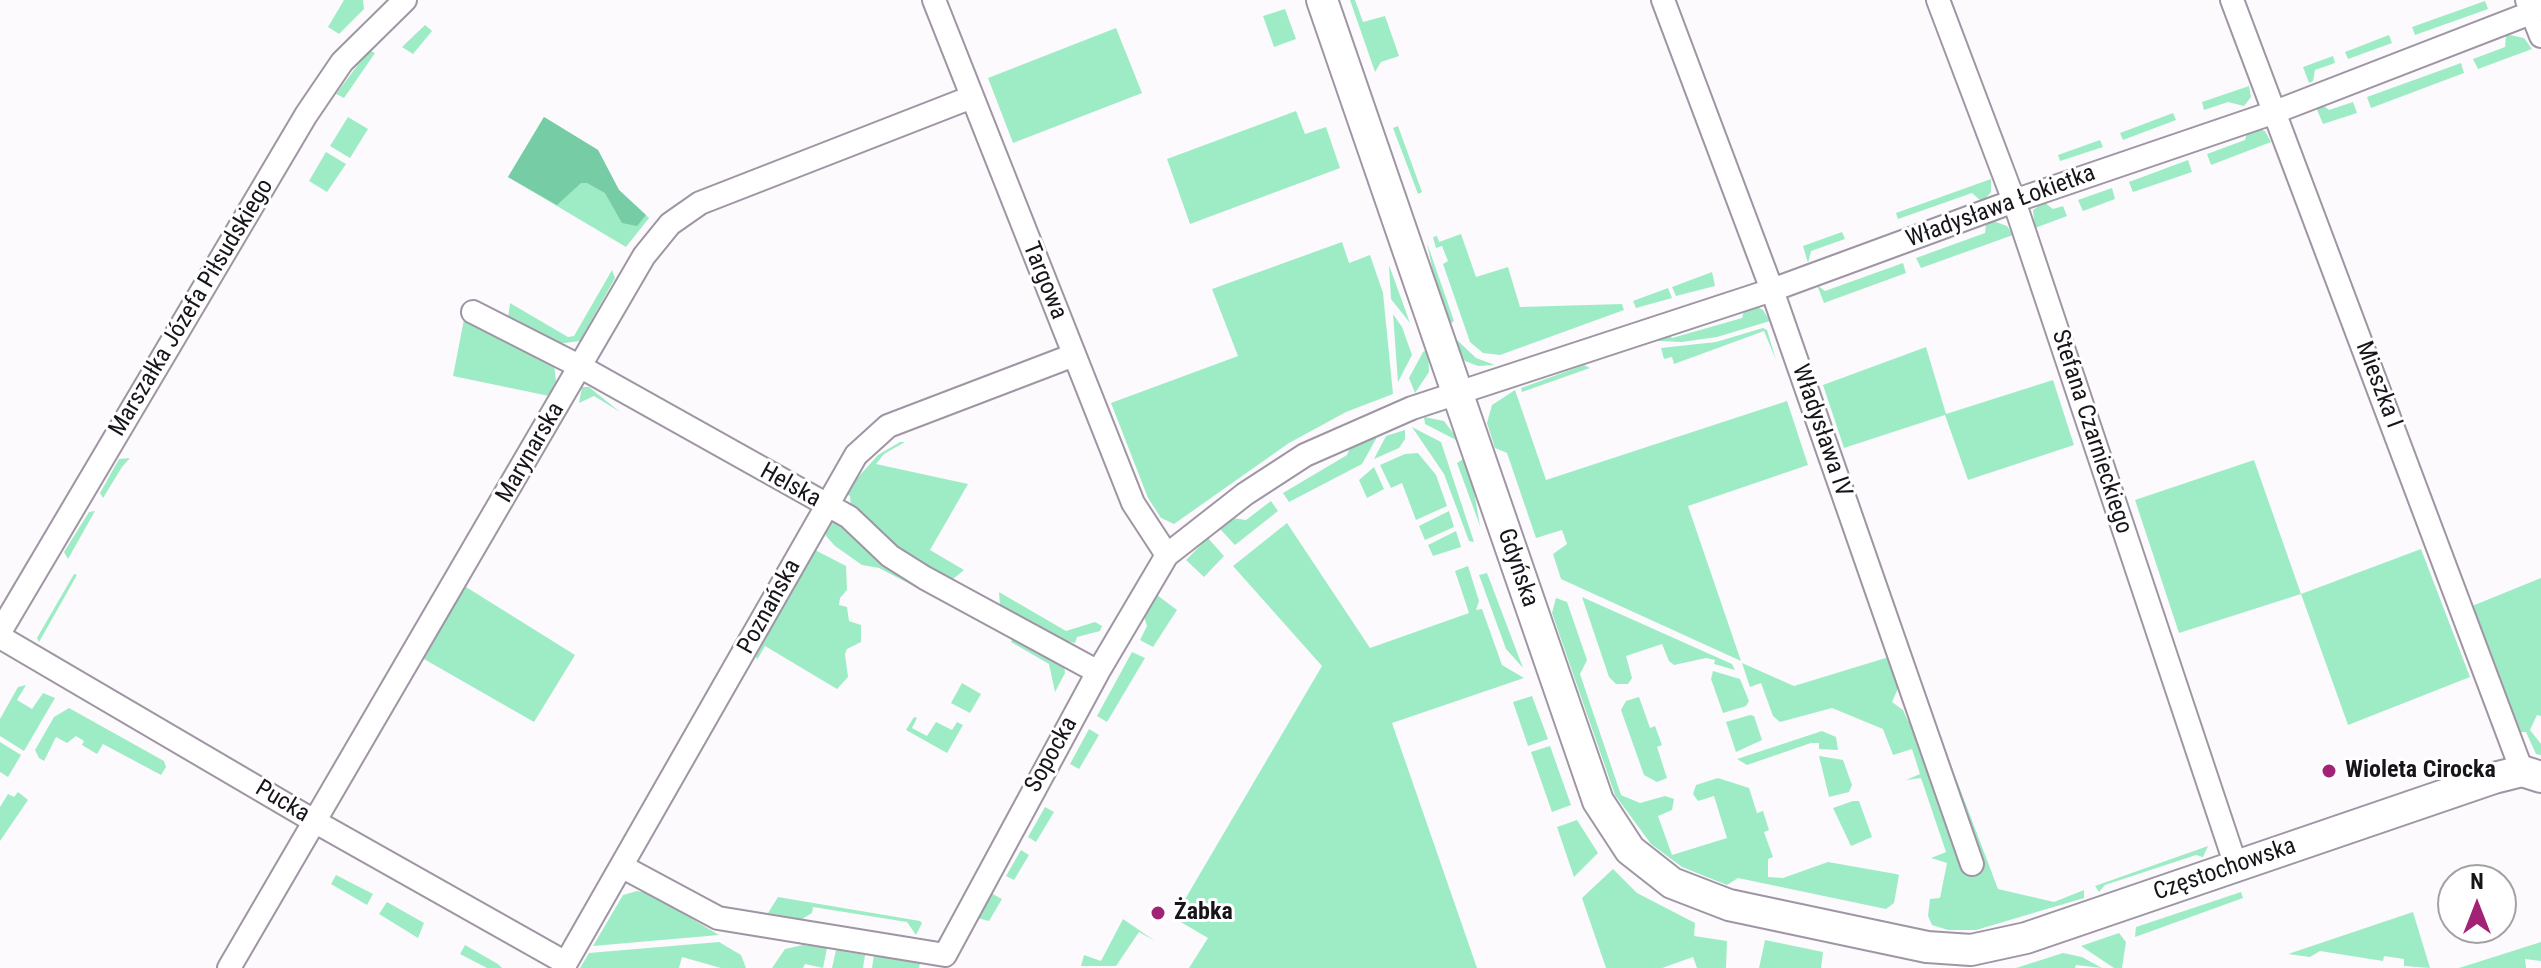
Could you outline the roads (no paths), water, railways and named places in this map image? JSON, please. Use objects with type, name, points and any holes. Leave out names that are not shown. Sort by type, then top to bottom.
[{"type":"street","name":"Marszałka Józefa Piłsudskiego","points":[[0,634],[306,115],[342,62],[405,0]]},
{"type":"street","name":"Targowa","points":[[934,0],[1133,503],[1167,555]]},
{"type":"street","name":"Gdyńska","points":[[1322,0],[1605,816],[1622,841],[1658,874],[1704,898],[1906,943]]},
{"type":"street","name":"Władysława IV","points":[[1663,0],[1772,290],[1972,864]]},
{"type":"street","name":"Stefana Czarnieckiego","points":[[1938,0],[2014,201],[2236,866]]},
{"type":"street","name":"Mieszka I","points":[[2232,0],[2532,774]]},
{"type":"street","name":"Władysława Łokietka","points":[[1457,393],[1772,290],[2014,201],[2275,112],[2533,7]]},
{"type":"street","points":[[2533,7],[2541,36]]},
{"type":"street","name":"Marynarska","points":[[229,968],[644,256],[670,224],[690,210],[972,97]]},
{"type":"street","name":"Helska","points":[[473,312],[581,367],[849,517],[890,556],[925,578],[1098,672]]},
{"type":"street","name":"Poznańska","points":[[564,966],[856,455],[888,426],[1074,355]]},
{"type":"street","name":"Sopocka","points":[[623,867],[718,918],[945,955],[1098,672],[1167,555],[1245,494],[1305,455],[1412,408],[1457,393]]},
{"type":"street","name":"Pucka","points":[[0,634],[564,966]]},
{"type":"street","name":"Częstochowska","points":[[1906,943],[1957,950],[2006,944],[2236,866],[2532,774]]},
{"type":"place","name":"Wioleta Cirocka","points":[[2329,771]]},
{"type":"place","name":"Żabka","points":[[1158,913]]}]
